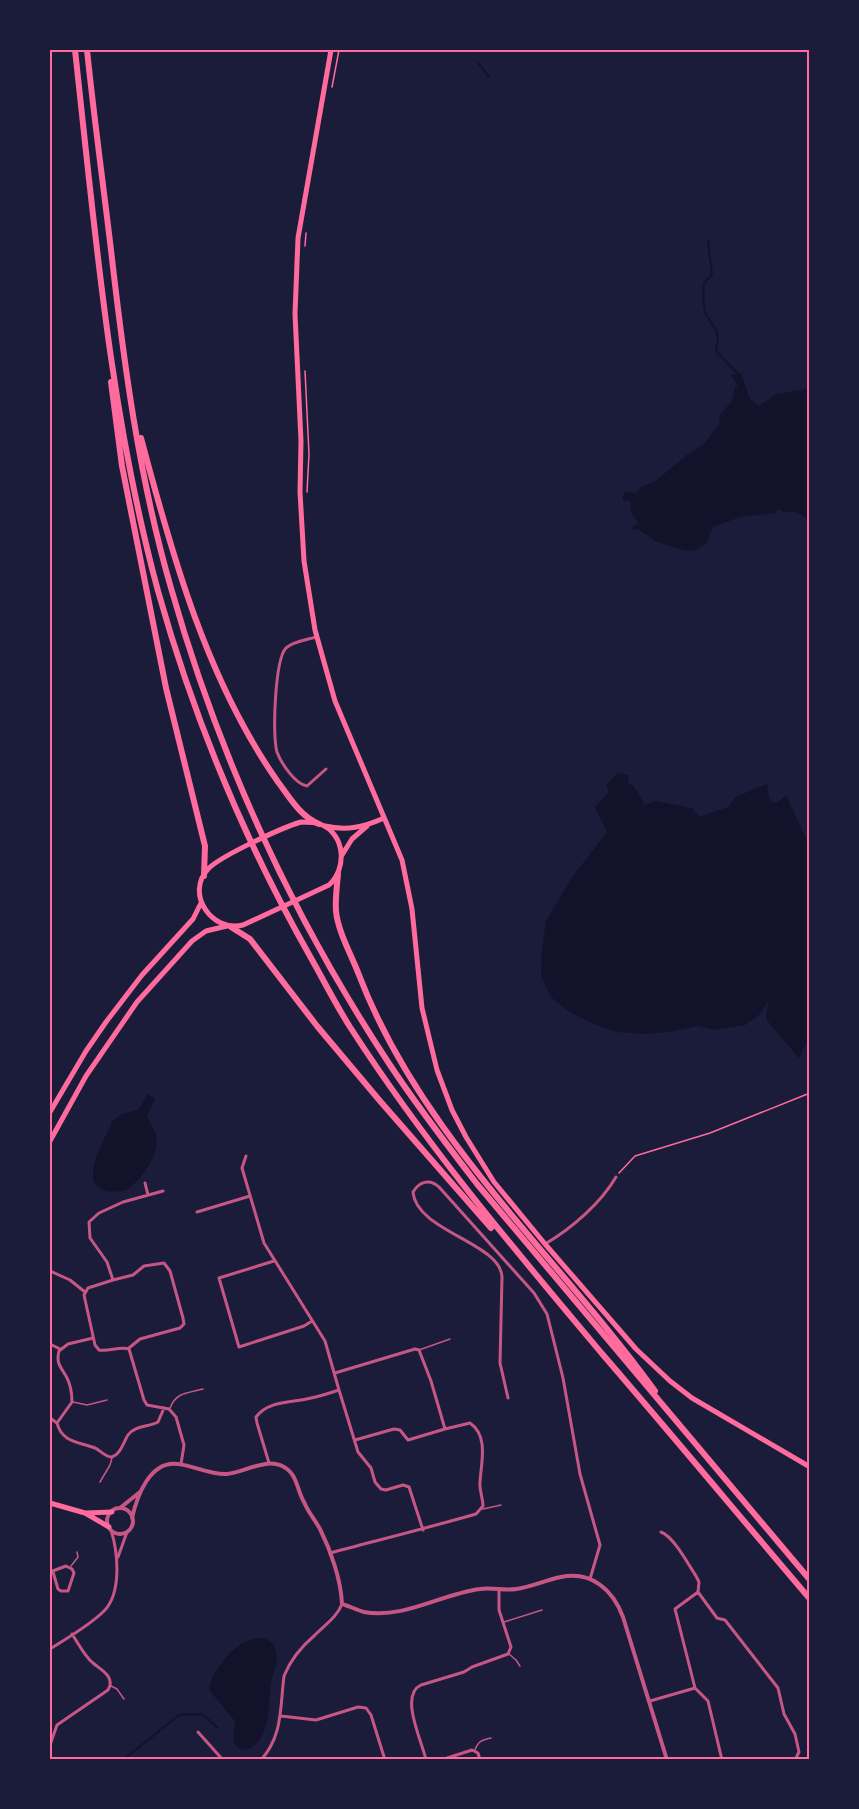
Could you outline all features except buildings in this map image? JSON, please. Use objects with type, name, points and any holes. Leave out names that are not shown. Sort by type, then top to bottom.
[{"type":"highway","points":[[75,50],[115,385],[145,541],[177,653],[207,740],[257,858],[348,1023],[371,1060],[448,1168],[810,1599]]},
{"type":"highway","points":[[87,50],[131,397],[158,540],[184,632],[216,726],[274,862],[363,1023],[423,1112],[477,1184],[810,1580]]},
{"type":"highway","points":[[105,311],[122,466],[166,688],[205,846],[204,876]]},
{"type":"highway","points":[[131,397],[173,553],[197,623],[222,682],[270,770],[299,809],[311,821],[321,824]]},
{"type":"highway","points":[[338,874],[336,895],[338,918],[366,994],[398,1055],[466,1158],[497,1199],[633,1362],[684,1430]]},
{"type":"highway","points":[[230,926],[250,939],[317,1026],[380,1101],[467,1202],[541,1281]]},
{"type":"main road","points":[[331,50],[298,238],[295,314],[304,561],[316,637],[335,701],[399,852],[407,882],[424,1021],[443,1087],[465,1137],[503,1194],[636,1349],[670,1380],[720,1416],[810,1467]]},
{"type":"main road","points":[[342,855],[352,839],[369,825],[384,818]]},
{"type":"main road","points":[[230,926],[210,915],[201,902],[199,888],[210,867],[228,856],[301,822],[339,829],[369,825]]},
{"type":"main road","points":[[50,1141],[86,1076],[143,995],[192,941],[206,931],[243,926],[257,920],[328,885],[338,874],[342,855],[336,839],[321,824]]},
{"type":"main road","points":[[50,1112],[106,1022],[142,975],[193,919],[201,902]]},
{"type":"main road","points":[[50,1503],[85,1513],[110,1529]]},
{"type":"main road","points":[[85,1513],[112,1512]]},
{"type":"street","points":[[316,637],[295,643],[286,649],[280,661],[273,727],[278,753],[299,783],[307,786],[326,769]]},
{"type":"street","points":[[246,1156],[242,1168],[264,1243],[326,1341],[358,1452],[371,1468],[377,1486],[386,1490],[403,1485],[409,1487],[423,1530]]},
{"type":"street","points":[[545,1244],[608,1192],[616,1177]]},
{"type":"street","points":[[508,1398],[500,1363],[502,1277],[500,1267],[484,1252],[436,1224],[422,1210],[414,1199],[413,1192],[425,1182],[432,1182],[439,1186],[534,1293],[547,1314],[563,1378],[580,1474],[600,1545],[590,1579]]},
{"type":"street","points":[[145,1183],[148,1195]]},
{"type":"street","points":[[113,1280],[107,1262],[90,1238],[89,1222],[99,1213],[123,1202],[163,1191]]},
{"type":"street","points":[[197,1212],[250,1196]]},
{"type":"street","points":[[275,1261],[219,1278],[239,1347],[304,1326],[312,1321]]},
{"type":"street","points":[[164,1263],[170,1271],[184,1323],[180,1328],[140,1339],[129,1348],[99,1350],[93,1338],[84,1300],[85,1292],[88,1288],[113,1280],[133,1275],[144,1266],[164,1263]]},
{"type":"street","points":[[50,1271],[70,1280],[85,1292]]},
{"type":"street","points":[[57,1423],[72,1402],[67,1377],[59,1367],[57,1359],[60,1349],[68,1344],[93,1338]]},
{"type":"street","points":[[50,1344],[60,1349]]},
{"type":"street","points":[[129,1348],[144,1401],[147,1405],[169,1409],[176,1417],[184,1445],[181,1464]]},
{"type":"street","points":[[335,1373],[419,1350],[445,1429]]},
{"type":"street","points":[[269,1463],[256,1417],[260,1412],[287,1402],[339,1390]]},
{"type":"street","points":[[50,1418],[57,1423],[62,1433],[78,1444],[93,1447],[112,1457],[117,1454],[134,1429],[158,1422],[164,1408]]},
{"type":"street","points":[[330,1553],[385,1537],[401,1536],[423,1530],[476,1514],[482,1509],[480,1482],[483,1450],[478,1432],[470,1423],[408,1440],[400,1430],[394,1429],[355,1440]]},
{"type":"street","points":[[50,1649],[104,1611],[110,1604],[118,1558],[127,1532],[132,1526],[132,1518],[141,1492],[154,1471],[169,1464],[181,1464],[207,1472],[225,1474],[269,1463],[282,1466],[293,1476],[304,1504],[321,1532],[342,1594],[342,1604],[339,1612],[309,1641],[287,1669],[282,1690],[278,1730],[261,1760]]},
{"type":"street","points":[[118,1558],[108,1518],[112,1512],[120,1509],[141,1492]]},
{"type":"street","points":[[120,1509],[128,1511],[132,1518]]},
{"type":"street","points":[[110,1529],[119,1534],[127,1532]]},
{"type":"street","points":[[661,1532],[666,1534],[696,1576],[699,1582],[698,1592],[717,1618],[725,1620],[778,1688],[784,1714],[795,1734],[799,1752],[795,1760]]},
{"type":"street","points":[[66,1566],[70,1567],[74,1573],[68,1591],[58,1589],[51,1572],[66,1566]]},
{"type":"street","points":[[342,1604],[363,1612],[397,1612],[481,1588],[513,1590],[571,1576],[590,1579],[609,1591],[618,1604],[667,1760]]},
{"type":"street","points":[[426,1760],[410,1700],[414,1689],[421,1684],[506,1657],[511,1647],[498,1605],[499,1589]]},
{"type":"street","points":[[695,1688],[675,1609],[698,1592]]},
{"type":"street","points":[[50,1745],[57,1725],[108,1690],[111,1682],[103,1669],[92,1662],[72,1634]]},
{"type":"street","points":[[650,1701],[695,1688],[701,1691],[708,1701],[722,1760]]},
{"type":"street","points":[[281,1716],[316,1720],[358,1707],[366,1708],[371,1715],[385,1760]]},
{"type":"street","points":[[198,1732],[223,1760]]},
{"type":"street","points":[[441,1760],[475,1750],[480,1760]]},
{"type":"lane","points":[[419,1350],[450,1339]]},
{"type":"lane","points":[[169,1409],[173,1399],[177,1396],[203,1389]]},
{"type":"lane","points":[[72,1402],[87,1405],[107,1400]]},
{"type":"lane","points":[[100,1482],[112,1457]]},
{"type":"lane","points":[[482,1509],[501,1505]]},
{"type":"lane","points":[[70,1567],[78,1557],[77,1552]]},
{"type":"lane","points":[[503,1622],[542,1610]]},
{"type":"lane","points":[[508,1653],[520,1666]]},
{"type":"lane","points":[[110,1686],[117,1689],[124,1699]]},
{"type":"lane","points":[[475,1750],[478,1743],[490,1738]]},
{"type":"path","points":[[331,92],[339,50]]},
{"type":"path","points":[[304,251],[306,232]]},
{"type":"path","points":[[304,366],[309,454],[307,495]]},
{"type":"path","points":[[616,1177],[622,1167],[635,1156],[710,1133],[810,1093]]},
{"type":"shaded area","points":[[741,373],[750,399],[759,406],[776,394],[809,389],[809,520],[796,512],[783,512],[778,509],[775,513],[740,517],[713,527],[706,544],[693,551],[657,542],[638,529],[632,530],[633,526],[639,523],[632,515],[630,501],[623,500],[623,495],[626,492],[637,493],[640,488],[657,480],[688,454],[702,446],[719,425],[720,415],[732,401],[735,387],[738,386],[731,375]]},
{"type":"shaded area","points":[[617,773],[628,775],[629,784],[633,785],[645,805],[655,801],[692,808],[699,817],[728,807],[736,797],[767,784],[769,798],[772,802],[777,803],[786,795],[809,845],[807,901],[810,902],[809,1037],[799,1058],[766,1019],[769,1000],[759,1015],[745,1025],[715,1030],[697,1026],[647,1034],[617,1032],[589,1022],[567,1010],[551,997],[541,976],[546,921],[573,876],[607,832],[595,807],[609,792],[606,786]]},
{"type":"shaded area","points":[[148,1094],[155,1099],[147,1117],[156,1135],[157,1143],[149,1166],[127,1190],[109,1191],[99,1188],[94,1180],[93,1170],[111,1122],[122,1114],[138,1110]]},
{"type":"shaded area","points":[[264,1638],[273,1645],[277,1655],[267,1721],[258,1742],[253,1747],[244,1750],[234,1742],[235,1721],[210,1691],[210,1685],[216,1671],[234,1650],[247,1641]]},
{"type":"waterway","points":[[478,63],[489,77]]},
{"type":"waterway","points":[[708,240],[712,275],[704,283],[705,312],[717,333],[716,351],[738,374]]},
{"type":"waterway","points":[[123,1760],[179,1715],[202,1714],[218,1728]]}]
